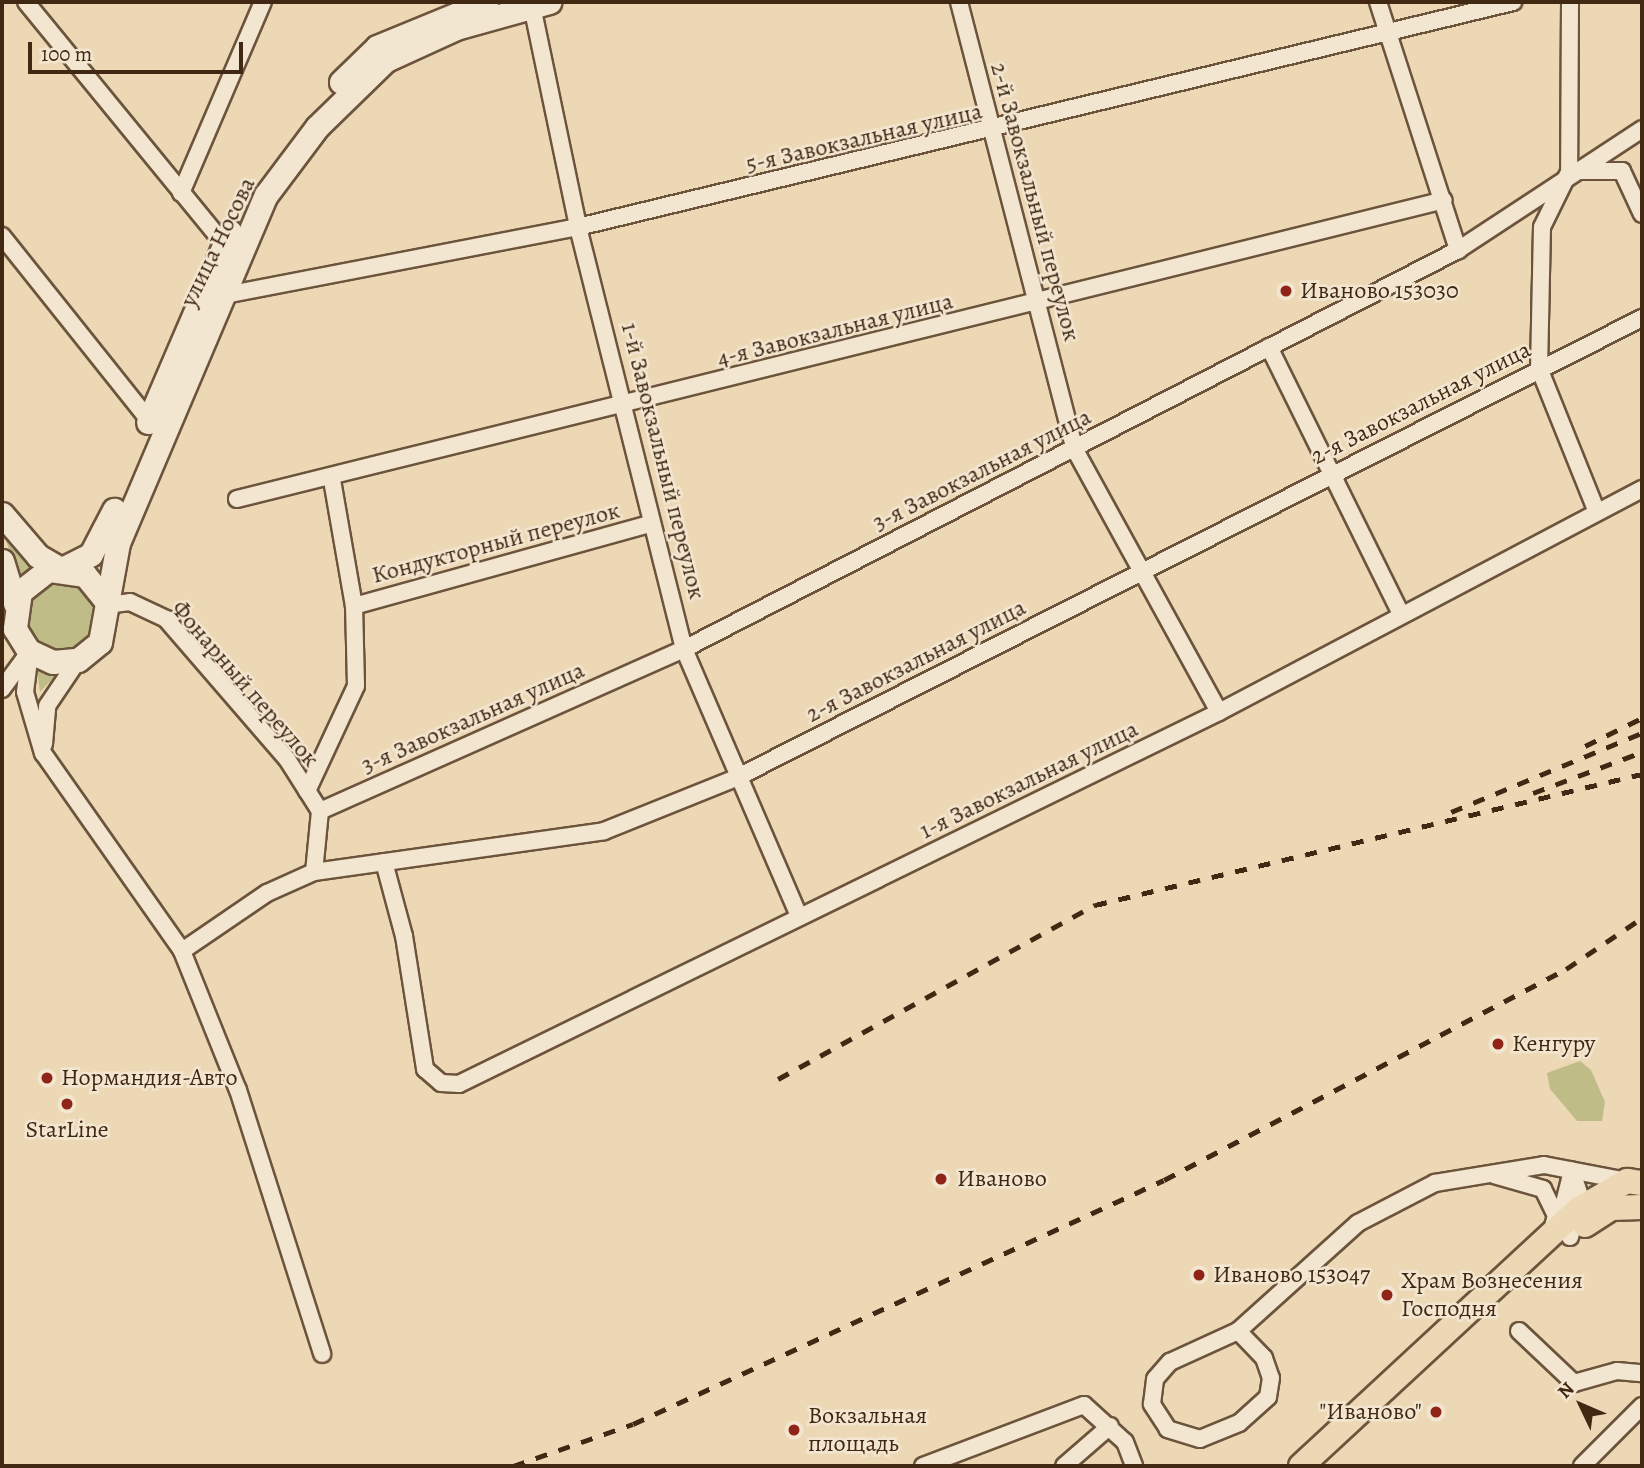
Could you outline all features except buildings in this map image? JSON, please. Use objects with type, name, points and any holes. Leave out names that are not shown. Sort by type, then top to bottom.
[{"type":"main road","name":"улица Носова","points":[[62,568],[101,541],[156,422],[253,189],[305,117],[377,47],[486,2]]},
{"type":"main road","name":"улица Носова","points":[[106,603],[118,542],[156,422],[220,296],[231,247],[266,195],[317,127],[386,60],[456,28],[538,3]]},
{"type":"main road","points":[[2,514],[38,556],[94,582],[106,603],[100,642],[78,660],[53,662],[30,652],[15,629],[15,603],[2,561]]},
{"type":"main road","points":[[15,603],[27,583],[62,568]]},
{"type":"main road","points":[[1325,1466],[1560,1233],[1579,1209],[1630,1193]]},
{"type":"main road","points":[[1301,1466],[1560,1233],[1594,1217],[1630,1193]]},
{"type":"street","points":[[26,2],[181,193],[231,247]]},
{"type":"street","points":[[181,193],[263,2]]},
{"type":"street","name":"2-й Завокзальный переулок","points":[[959,2],[990,132],[1041,302],[1074,448],[1219,712]]},
{"type":"street","points":[[1378,2],[1458,250]]},
{"type":"street","name":"5-я Завокзальная улица","points":[[220,296],[578,227],[990,132],[1513,2]]},
{"type":"street","points":[[1570,2],[1570,172],[1542,227],[1539,369],[1596,510]]},
{"type":"street","name":"1-й Завокзальный переулок","points":[[538,3],[578,227],[620,406],[684,649],[799,916]]},
{"type":"street","name":"3-я Завокзальная улица","points":[[320,811],[684,649],[1500,228],[1570,172],[1642,130]]},
{"type":"street","points":[[1570,172],[1622,171],[1642,214]]},
{"type":"street","name":"4-я Завокзальная улица","points":[[237,499],[332,480],[1444,200]]},
{"type":"street","points":[[2,236],[156,422]]},
{"type":"street","name":"2-я Завокзальная улица","points":[[182,951],[267,894],[314,872],[604,831],[738,777],[1642,318]]},
{"type":"street","points":[[1269,347],[1401,614]]},
{"type":"street","points":[[307,791],[356,686],[354,606],[332,480]]},
{"type":"street","name":"1-я Завокзальная улица","points":[[384,862],[429,1074],[459,1084],[1219,712],[1596,510],[1642,489]]},
{"type":"street","name":"Кондукторный переулок","points":[[354,606],[650,524]]},
{"type":"street","name":"Фонарный переулок","points":[[106,603],[130,602],[166,619],[307,791],[320,811]]},
{"type":"street","points":[[2,689],[30,652]]},
{"type":"street","points":[[30,652],[25,692],[43,753],[182,951],[238,1090],[322,1354]]},
{"type":"street","points":[[43,753],[47,706],[78,660]]},
{"type":"street","points":[[314,872],[320,811]]},
{"type":"street","points":[[1238,1331],[1264,1358],[1271,1378],[1268,1397],[1256,1412],[1200,1439],[1168,1429],[1152,1404],[1155,1379],[1170,1362],[1238,1331],[1336,1241],[1387,1203],[1481,1172],[1544,1165],[1572,1171],[1630,1193]]},
{"type":"street","points":[[1572,1171],[1579,1209]]},
{"type":"street","points":[[1560,1233],[1572,1171]]},
{"type":"street","points":[[1481,1172],[1543,1189],[1556,1216],[1560,1233]]},
{"type":"street","points":[[1519,1331],[1574,1383],[1617,1371],[1642,1373]]},
{"type":"street","points":[[1582,1466],[1642,1406]]},
{"type":"street","points":[[923,1466],[1073,1407],[1093,1409],[1125,1441],[1134,1466]]},
{"type":"street","points":[[1064,1466],[1110,1426]]},
{"type":"shaded area","points":[[2,530],[33,567],[19,577]]},
{"type":"shaded area","points":[[61,583],[74,586],[85,593],[92,604],[95,617],[92,630],[85,641],[74,648],[61,651],[48,648],[37,641],[30,630],[27,617],[30,604],[37,593],[48,586]]},
{"type":"shaded area","points":[[37,671],[56,675],[40,692]]},
{"type":"shaded area","points":[[1580,1061],[1591,1070],[1605,1102],[1602,1121],[1577,1121],[1550,1089],[1547,1073]]},
{"type":"railway","points":[[1585,746],[1642,718]]},
{"type":"railway","points":[[1451,812],[1642,733]]},
{"type":"railway","points":[[1533,793],[1642,752]]},
{"type":"railway","points":[[778,1079],[1095,905],[1642,774]]},
{"type":"railway","points":[[513,1466],[633,1424],[1164,1180],[1566,969],[1642,918]]},
{"type":"place","name":"Иваново 153030","points":[[1286,291]]},
{"type":"place","name":"Кенгуру","points":[[1498,1044]]},
{"type":"place","name":"Нормандия-Авто","points":[[47,1078]]},
{"type":"place","name":"StarLine","points":[[67,1104]]},
{"type":"place","name":"Иваново","points":[[941,1179]]},
{"type":"place","name":"Иваново 153047","points":[[1199,1275]]},
{"type":"place","name":"Храм Вознесения Господня","points":[[1387,1295]]},
{"type":"place","name":"\"Иваново\"","points":[[1436,1412]]},
{"type":"place","name":"Вокзальная площадь","points":[[794,1430]]}]
